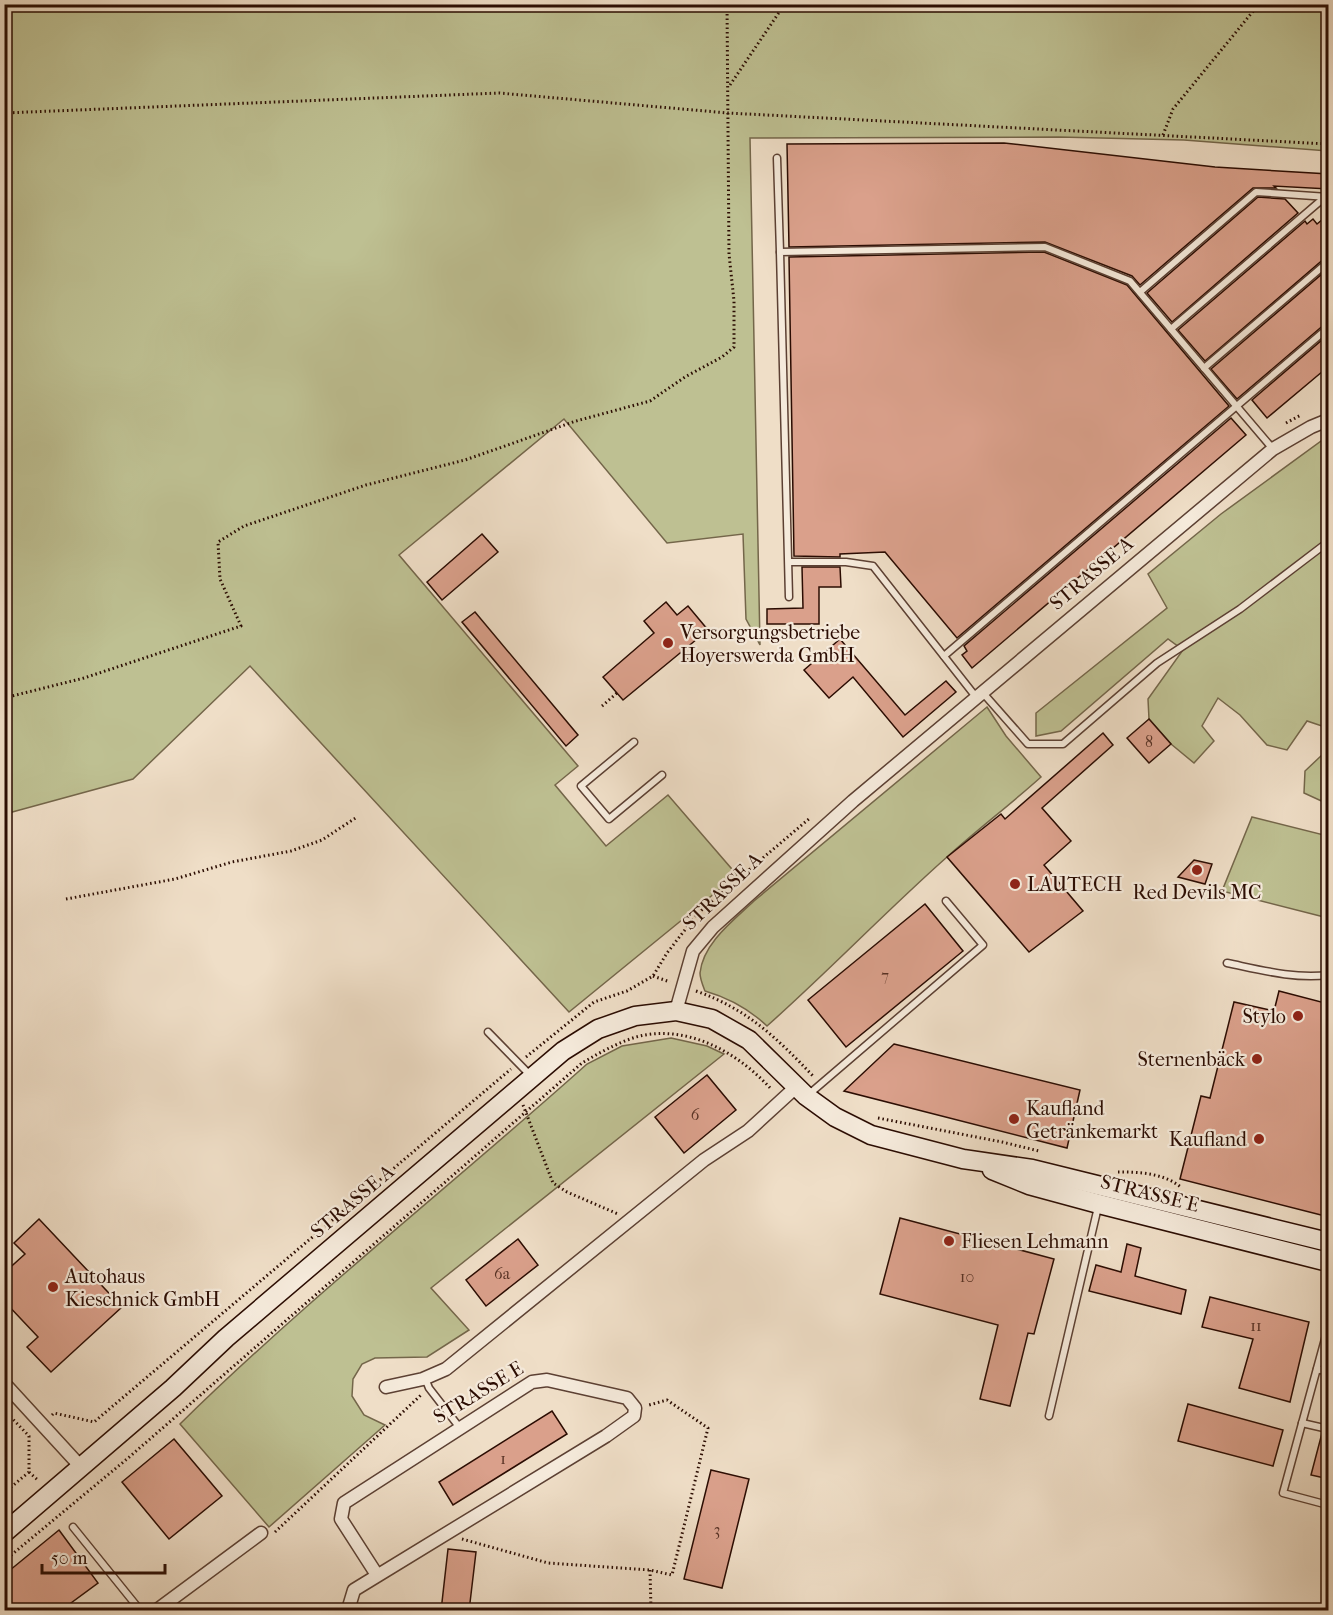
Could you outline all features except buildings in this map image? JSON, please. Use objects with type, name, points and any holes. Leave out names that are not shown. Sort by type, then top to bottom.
[{"type":"street","name":"STRASSE A","points":[[4,1533],[173,1388],[226,1338],[564,1051],[598,1029],[635,1016],[676,1011],[681,986],[693,951],[713,927],[854,801],[1273,449],[1311,427],[1329,420]]},
{"type":"street","name":"STRASSE E","points":[[676,1011],[712,1019],[749,1040],[801,1092],[835,1117],[871,1135],[963,1159],[1032,1169],[1329,1242]]},
{"type":"street","name":"STRASSE E","points":[[386,1387],[427,1383],[711,1155],[748,1131],[781,1100],[801,1092]]},
{"type":"street","name":"STRASSE E","points":[[963,1159],[1029,1185],[1329,1262]]},
{"type":"street","name":"STRASSE E","points":[[377,1575],[341,1519],[344,1503],[532,1382],[547,1380],[627,1398],[635,1408]]},
{"type":"street","points":[[4,1383],[81,1467]]},
{"type":"street","points":[[348,1611],[354,1590],[606,1436],[634,1416],[635,1408]]},
{"type":"street","points":[[157,1611],[261,1533]]},
{"type":"lane","points":[[777,158],[789,597]]},
{"type":"lane","points":[[1140,292],[1256,192],[1327,197]]},
{"type":"lane","points":[[1171,329],[1327,197]]},
{"type":"lane","points":[[780,252],[1045,247],[1130,281],[1273,449]]},
{"type":"lane","points":[[1204,368],[1329,262]]},
{"type":"lane","points":[[944,656],[1329,328]]},
{"type":"lane","points":[[789,562],[846,562],[873,566],[944,656],[1028,744],[1063,744],[1157,663],[1240,609],[1329,542]]},
{"type":"lane","points":[[634,742],[581,786],[609,819],[662,775]]},
{"type":"lane","points":[[801,1092],[820,1084],[983,945],[946,902]]},
{"type":"lane","points":[[1227,963],[1279,974],[1309,977],[1329,975]]},
{"type":"lane","points":[[488,1032],[533,1078]]},
{"type":"lane","points":[[1049,1416],[1099,1204]]},
{"type":"lane","points":[[1329,1328],[1283,1493],[1329,1505]]},
{"type":"lane","points":[[1317,1370],[1329,1372]]},
{"type":"lane","points":[[427,1383],[461,1428]]},
{"type":"lane","points":[[1302,1423],[1329,1429]]},
{"type":"lane","points":[[73,1527],[140,1611]]},
{"type":"path","points":[[4,698],[84,678],[242,626],[220,579],[218,542],[244,526],[366,485],[465,460],[576,421],[650,401],[685,377],[722,357],[734,347],[734,301],[729,254],[727,4]]},
{"type":"path","points":[[729,87],[780,11],[791,4]]},
{"type":"path","points":[[1163,135],[1169,115],[1259,4]]},
{"type":"path","points":[[4,113],[499,93],[728,113],[1329,144]]},
{"type":"path","points":[[681,652],[689,662]]},
{"type":"path","points":[[602,706],[617,693]]},
{"type":"path","points":[[66,899],[175,879],[232,862],[291,851],[322,840],[357,817]]},
{"type":"path","points":[[653,976],[734,1006],[764,1028],[820,1084]]},
{"type":"path","points":[[29,1436],[54,1413],[94,1422],[518,1063],[594,1002],[627,992]]},
{"type":"path","points":[[4,1561],[127,1459],[582,1063],[605,1050],[637,1037],[664,1034],[694,1038],[737,1057],[781,1100]]},
{"type":"path","points":[[517,1091],[553,1182],[567,1192],[631,1220]]},
{"type":"path","points":[[875,1117],[1043,1152]]},
{"type":"path","points":[[1115,1172],[1139,1172],[1172,1179],[1188,1192]]},
{"type":"path","points":[[261,1533],[276,1532],[427,1383]]},
{"type":"path","points":[[444,1534],[548,1563],[651,1570],[672,1575],[708,1428],[667,1400],[635,1408]]},
{"type":"path","points":[[4,1410],[29,1436],[29,1472],[4,1492]]},
{"type":"path","points":[[651,1570],[651,1611]]},
{"type":"green space","points":[[5,4],[1328,5],[1328,151],[1184,140],[1059,137],[750,138],[760,645],[746,619],[743,534],[667,543],[564,419],[399,555],[578,766],[555,785],[606,846],[668,795],[737,875],[569,1012],[250,666],[133,779],[5,814]]},
{"type":"green space","points":[[1328,436],[1328,804],[1304,793],[1305,771],[1322,755],[1325,727],[1307,721],[1287,750],[1267,745],[1240,715],[1218,698],[1202,726],[1214,741],[1194,763],[1171,744],[1149,719],[1148,699],[1183,650],[1168,639],[1061,731],[1036,736],[1036,713],[1167,608],[1148,574],[1221,514]]},
{"type":"green space","points":[[987,707],[1006,736],[1041,777],[924,878],[767,1026],[738,1005],[705,991],[700,975],[702,962],[713,942],[729,924]]},
{"type":"green space","points":[[1252,817],[1328,836],[1328,918],[1222,891]]},
{"type":"green space","points":[[671,1038],[707,1046],[724,1054],[431,1288],[469,1330],[427,1357],[375,1358],[362,1364],[353,1379],[352,1396],[364,1415],[385,1425],[269,1527],[180,1424],[279,1331],[587,1064],[622,1046]]},
{"type":"place","name":"Versorgungsbetriebe Hoyerswerda GmbH","points":[[668,643]]},
{"type":"place","name":"Red Devils MC","points":[[1197,870]]},
{"type":"place","name":"LAUTECH","points":[[1015,884]]},
{"type":"place","name":"Stylo","points":[[1298,1016]]},
{"type":"place","name":"Sternenbäck","points":[[1257,1059]]},
{"type":"place","name":"Kaufland Getränkemarkt","points":[[1014,1119]]},
{"type":"place","name":"Kaufland","points":[[1259,1139]]},
{"type":"place","name":"Fliesen Lehmann","points":[[949,1241]]},
{"type":"place","name":"Autohaus Kieschnick GmbH","points":[[53,1287]]}]
